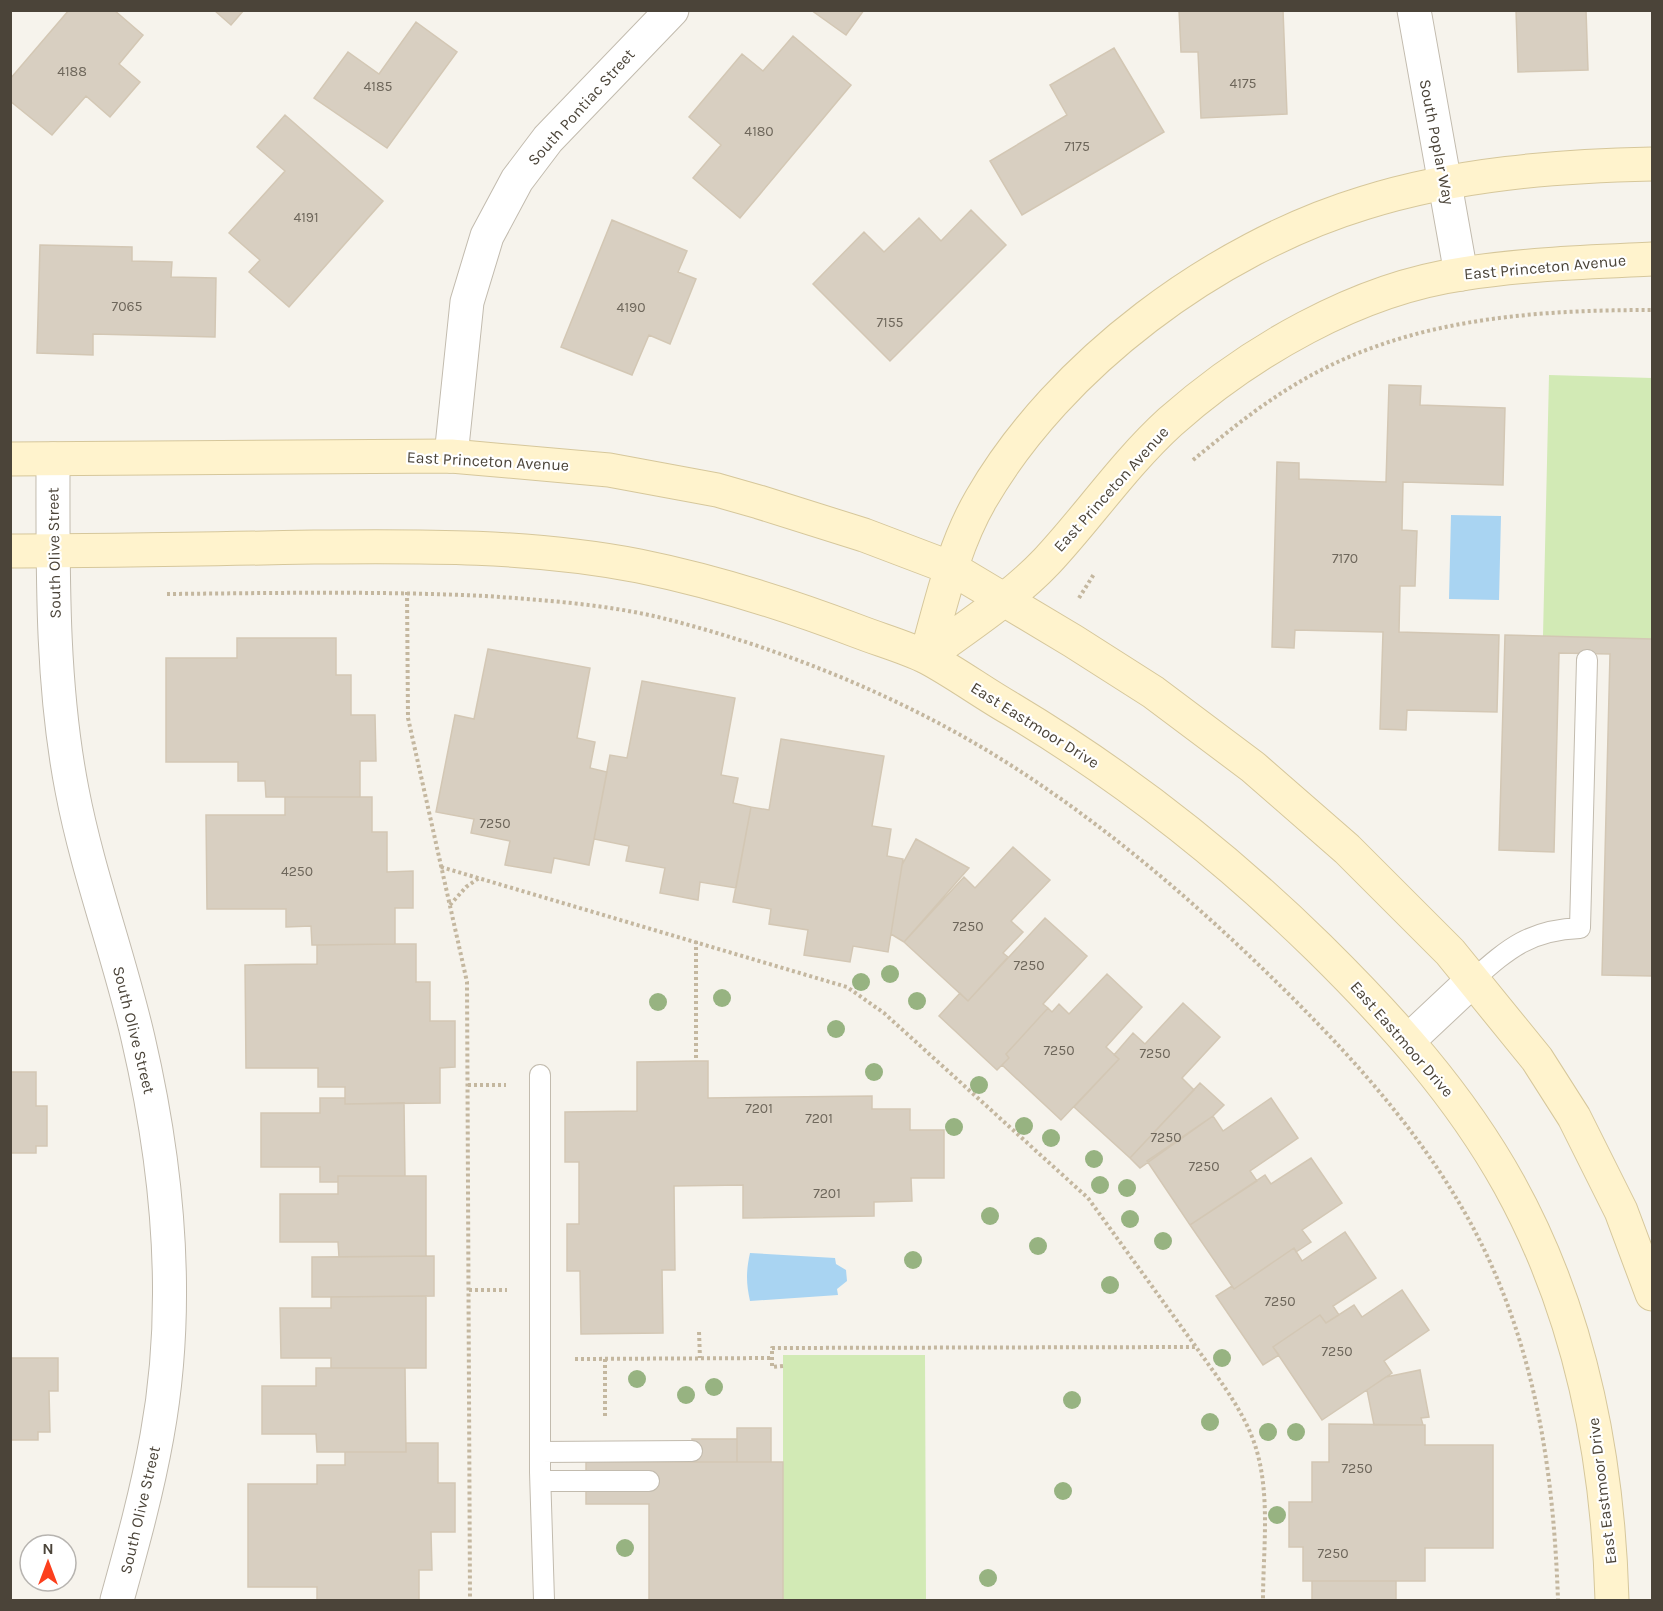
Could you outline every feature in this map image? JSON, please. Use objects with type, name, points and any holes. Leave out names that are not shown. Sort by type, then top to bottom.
[{"type":"main road","points":[[10,551],[407,546],[500,548],[597,559],[690,577],[734,589],[804,611],[926,657],[951,568],[981,500],[1032,428],[1089,365],[1145,320],[1209,275],[1283,233],[1364,202],[1445,182],[1542,171],[1653,164]]},
{"type":"main road","name":"East Princeton Avenue","points":[[926,657],[1002,600],[1046,563],[1142,449],[1220,381],[1291,336],[1360,304],[1461,274],[1575,262],[1653,259]]},
{"type":"main road","name":"East Princeton Avenue","points":[[10,459],[451,456],[609,470],[717,490],[816,519],[951,568]]},
{"type":"main road","points":[[951,568],[1059,632],[1153,692],[1253,767],[1380,881],[1474,979],[1537,1059],[1582,1132],[1621,1211],[1653,1294]]},
{"type":"main road","name":"East Eastmoor Drive","points":[[926,657],[1088,758],[1196,837],[1283,913],[1359,987],[1408,1041],[1452,1095],[1510,1185],[1563,1305],[1581,1361],[1598,1436],[1609,1526],[1612,1600]]},
{"type":"street","name":"South Pontiac Street","points":[[451,456],[467,302],[487,236],[517,180],[548,139],[672,10]]},
{"type":"street","name":"South Poplar Way","points":[[1414,10],[1461,274]]},
{"type":"street","name":"South Olive Street","points":[[53,459],[53,551],[62,718],[70,781],[143,1060],[159,1142],[166,1199],[168,1301],[163,1395],[149,1475],[117,1600]]},
{"type":"street","points":[[1408,1041],[1474,979]]},
{"type":"lane","points":[[1474,979],[1507,950],[1522,941],[1557,929],[1580,928],[1587,660]]},
{"type":"lane","points":[[540,1075],[540,1452],[544,1600]]},
{"type":"lane","points":[[540,1452],[692,1451]]},
{"type":"lane","points":[[541,1481],[649,1481]]},
{"type":"path","points":[[1186,467],[1234,427],[1296,384],[1358,352],[1425,330],[1483,318],[1567,312],[1653,310]]},
{"type":"path","points":[[1059,632],[1100,564]]},
{"type":"path","points":[[160,594],[407,592],[538,599],[621,610],[699,628],[808,665],[908,709],[988,752],[1073,809],[1179,892],[1304,1008],[1353,1062],[1420,1144],[1478,1237],[1517,1330],[1534,1386],[1552,1496],[1558,1600]]},
{"type":"path","points":[[407,592],[408,718],[450,905],[467,994],[470,1600]]},
{"type":"path","points":[[441,867],[847,987],[884,1013],[1088,1198],[1230,1396],[1255,1445],[1263,1482],[1263,1600]]},
{"type":"path","points":[[450,905],[466,887],[480,878]]},
{"type":"path","points":[[696,941],[696,1061]]},
{"type":"path","points":[[699,1332],[700,1359]]},
{"type":"path","points":[[783,1366],[772,1367],[772,1348],[1196,1347]]},
{"type":"path","points":[[570,1359],[772,1359]]},
{"type":"path","points":[[605,1359],[605,1452]]},
{"type":"green space","points":[[1549,375],[1652,378],[1652,639],[1543,636]]},
{"type":"green space","points":[[783,1355],[925,1355],[926,1600],[783,1600]]},
{"type":"water","points":[[1451,515],[1501,516],[1499,600],[1449,599]]},
{"type":"water","points":[[750,1253],[835,1258],[836,1264],[846,1270],[847,1281],[837,1289],[838,1295],[750,1301],[747,1277]]},
{"type":"building","points":[[69,10],[114,10],[143,35],[119,64],[140,82],[110,117],[86,96],[52,135],[10,101],[10,79]]},
{"type":"building","points":[[214,10],[244,10],[231,25]]},
{"type":"building","points":[[811,10],[864,10],[846,35]]},
{"type":"building","points":[[1179,10],[1283,10],[1287,114],[1201,118],[1198,52],[1181,52]]},
{"type":"building","points":[[1516,10],[1586,10],[1588,70],[1518,72]]},
{"type":"building","points":[[416,22],[457,52],[387,148],[314,98],[348,52],[379,74]]},
{"type":"building","points":[[793,36],[851,85],[740,218],[693,178],[721,145],[689,117],[742,54],[763,71]]},
{"type":"building","points":[[1114,48],[1164,132],[1022,215],[990,161],[1067,115],[1050,85]]},
{"type":"building","points":[[285,115],[383,201],[289,307],[249,272],[260,260],[229,233],[285,171],[257,147]]},
{"type":"building","points":[[971,210],[1006,245],[890,361],[813,284],[864,232],[884,252],[919,218],[941,241]]},
{"type":"building","points":[[612,220],[687,251],[678,272],[696,279],[670,344],[649,335],[632,375],[561,347]]},
{"type":"building","points":[[40,245],[132,247],[132,261],[172,262],[171,277],[216,278],[215,337],[93,334],[93,355],[37,353]]},
{"type":"building","points":[[1389,385],[1421,386],[1420,405],[1505,408],[1503,485],[1403,482],[1402,530],[1417,531],[1415,586],[1400,586],[1399,632],[1499,635],[1497,712],[1407,710],[1406,730],[1380,729],[1383,632],[1295,630],[1294,648],[1272,647],[1277,462],[1299,463],[1299,479],[1386,482]]},
{"type":"building","points":[[1505,635],[1652,639],[1652,976],[1602,975],[1610,654],[1559,653],[1554,852],[1499,850]]},
{"type":"building","points":[[237,638],[336,638],[336,675],[351,675],[351,715],[375,715],[376,761],[360,761],[360,797],[266,797],[265,781],[238,781],[238,762],[166,762],[166,658],[237,658]]},
{"type":"building","points":[[488,649],[590,668],[577,738],[595,742],[590,768],[607,772],[589,865],[554,858],[551,873],[505,865],[510,841],[471,833],[474,819],[436,812],[455,715],[474,719]]},
{"type":"building","points":[[642,681],[735,698],[721,775],[738,778],[733,803],[751,807],[736,888],[700,882],[698,900],[660,893],[665,868],[626,861],[629,846],[594,839],[610,755],[627,758]]},
{"type":"building","points":[[781,739],[884,756],[872,826],[891,829],[887,856],[903,859],[888,952],[853,946],[850,962],[804,955],[808,930],[769,924],[771,909],[733,902],[751,807],[769,810]]},
{"type":"building","points":[[285,797],[372,797],[372,832],[387,832],[387,872],[413,871],[413,908],[395,908],[395,944],[312,945],[311,926],[286,927],[286,909],[207,909],[206,815],[285,815]]},
{"type":"building","points":[[916,839],[969,868],[904,942],[891,934],[902,865]]},
{"type":"building","points":[[1013,847],[1050,880],[1011,921],[1023,932],[1003,953],[1008,957],[968,1001],[904,942],[964,877],[975,888]]},
{"type":"building","points":[[1045,918],[1087,956],[1043,1004],[1048,1008],[1006,1054],[1009,1058],[997,1070],[939,1016],[960,993],[968,1001]]},
{"type":"building","points":[[416,944],[416,982],[430,982],[430,1021],[455,1021],[455,1067],[440,1068],[440,1103],[345,1104],[345,1087],[318,1087],[318,1068],[246,1068],[245,965],[317,964],[317,945]]},
{"type":"building","points":[[1107,974],[1142,1007],[1106,1047],[1119,1059],[1061,1120],[1002,1065],[1009,1058],[1006,1054],[1048,1008],[1052,1012],[1059,1004],[1069,1014]]},
{"type":"building","points":[[1183,1003],[1220,1037],[1182,1078],[1194,1090],[1130,1158],[1074,1107],[1119,1059],[1114,1055],[1133,1033],[1145,1044]]},
{"type":"building","points":[[708,1061],[708,1098],[872,1096],[872,1109],[910,1109],[910,1130],[944,1130],[944,1178],[911,1178],[912,1201],[874,1202],[874,1216],[743,1218],[743,1185],[674,1186],[675,1270],[662,1270],[663,1333],[581,1334],[580,1271],[567,1271],[567,1224],[579,1224],[579,1162],[565,1162],[565,1112],[637,1111],[637,1062]]},
{"type":"building","points":[[10,1072],[36,1072],[36,1106],[47,1106],[47,1146],[36,1146],[36,1153],[10,1153]]},
{"type":"building","points":[[1200,1083],[1224,1105],[1213,1116],[1140,1168],[1130,1158]]},
{"type":"building","points":[[320,1098],[345,1098],[345,1104],[404,1103],[405,1176],[338,1176],[338,1182],[320,1182],[320,1167],[261,1167],[261,1113],[320,1113]]},
{"type":"building","points":[[1271,1098],[1298,1138],[1250,1171],[1257,1181],[1190,1225],[1147,1161],[1213,1116],[1223,1131]]},
{"type":"building","points":[[1311,1158],[1342,1203],[1302,1230],[1311,1242],[1296,1252],[1294,1248],[1234,1289],[1190,1225],[1265,1175],[1271,1184]]},
{"type":"building","points":[[338,1176],[426,1176],[426,1256],[339,1257],[338,1242],[280,1242],[280,1194],[338,1194]]},
{"type":"building","points":[[1345,1232],[1376,1278],[1333,1306],[1339,1315],[1326,1323],[1320,1315],[1273,1347],[1279,1355],[1263,1365],[1216,1296],[1232,1286],[1234,1289],[1294,1248],[1302,1261]]},
{"type":"building","points":[[434,1256],[434,1296],[312,1297],[312,1257]]},
{"type":"building","points":[[1402,1290],[1429,1330],[1384,1361],[1392,1373],[1322,1420],[1273,1347],[1320,1315],[1326,1323],[1354,1305],[1362,1317]]},
{"type":"building","points":[[426,1296],[426,1368],[331,1368],[331,1358],[281,1358],[280,1308],[331,1308],[331,1297]]},
{"type":"building","points":[[10,1358],[58,1358],[58,1391],[49,1391],[50,1432],[38,1432],[38,1440],[10,1440]]},
{"type":"building","points":[[316,1368],[405,1368],[406,1452],[317,1452],[316,1434],[262,1434],[262,1386],[316,1386]]},
{"type":"building","points":[[1420,1370],[1429,1417],[1421,1418],[1423,1425],[1374,1425],[1367,1390],[1386,1377]]},
{"type":"building","points":[[1329,1424],[1425,1425],[1425,1445],[1493,1445],[1493,1548],[1425,1548],[1425,1581],[1303,1581],[1303,1547],[1289,1547],[1289,1502],[1312,1502],[1312,1462],[1329,1462]]},
{"type":"building","points":[[737,1428],[771,1428],[771,1462],[737,1462]]},
{"type":"building","points":[[692,1439],[737,1439],[737,1462],[692,1462]]},
{"type":"building","points":[[406,1443],[438,1443],[438,1483],[455,1483],[455,1532],[431,1532],[432,1570],[419,1570],[419,1600],[317,1600],[317,1587],[248,1587],[248,1484],[317,1484],[317,1465],[345,1465],[345,1452],[406,1452]]},
{"type":"building","points":[[586,1462],[783,1462],[783,1600],[649,1600],[649,1504],[586,1504]]},
{"type":"building","points":[[1312,1581],[1396,1581],[1396,1600],[1312,1600]]}]
